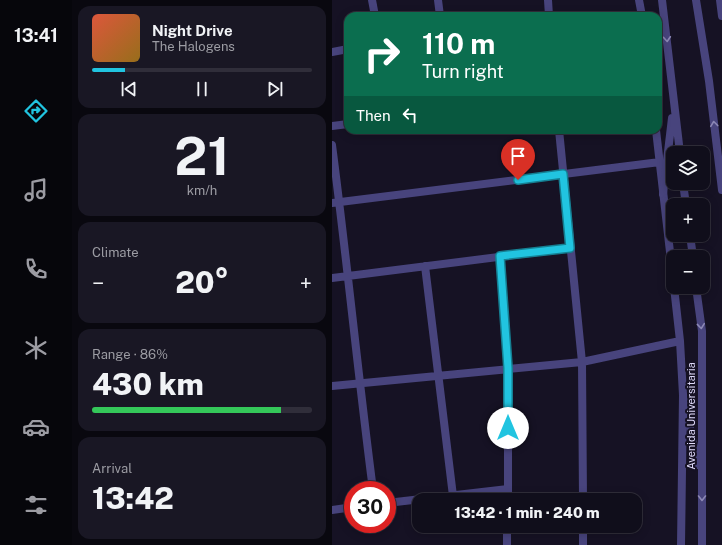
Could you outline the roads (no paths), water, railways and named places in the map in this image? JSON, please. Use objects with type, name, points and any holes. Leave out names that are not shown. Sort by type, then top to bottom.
[{"type":"street","points":[[372,0],[374,12]]},
{"type":"street","points":[[438,0],[440,12]]},
{"type":"street","points":[[548,0],[549,12]]},
{"type":"street","points":[[640,0],[642,12]]},
{"type":"street","points":[[662,0],[679,146]]},
{"type":"street","points":[[696,0],[709,81],[722,190]]},
{"type":"street","points":[[720,0],[722,16]]},
{"type":"street","points":[[332,52],[344,50]]},
{"type":"street","points":[[663,194],[673,104]]},
{"type":"street","points":[[332,126],[344,124]]},
{"type":"street","points":[[559,134],[582,362],[583,493]]},
{"type":"street","points":[[656,134],[670,250]]},
{"type":"street","points":[[332,145],[336,202],[348,276],[359,383],[372,481]]},
{"type":"street","points":[[336,202],[660,162]]},
{"type":"street","points":[[332,278],[570,248]]},
{"type":"street","points":[[500,256],[508,368],[508,493]]},
{"type":"street","points":[[425,266],[453,493]]},
{"type":"street","points":[[675,294],[680,341],[683,395],[681,545]]},
{"type":"street","name":"Avenida Universitaria","points":[[697,294],[702,331],[702,545]]},
{"type":"street","points":[[332,386],[582,362],[680,341]]},
{"type":"street","points":[[683,395],[702,480]]},
{"type":"street","points":[[477,493],[508,489]]},
{"type":"street","points":[[396,502],[412,500]]},
{"type":"street","points":[[332,510],[344,508]]},
{"type":"street","points":[[507,533],[507,545]]},
{"type":"street","points":[[583,533],[583,545]]}]
